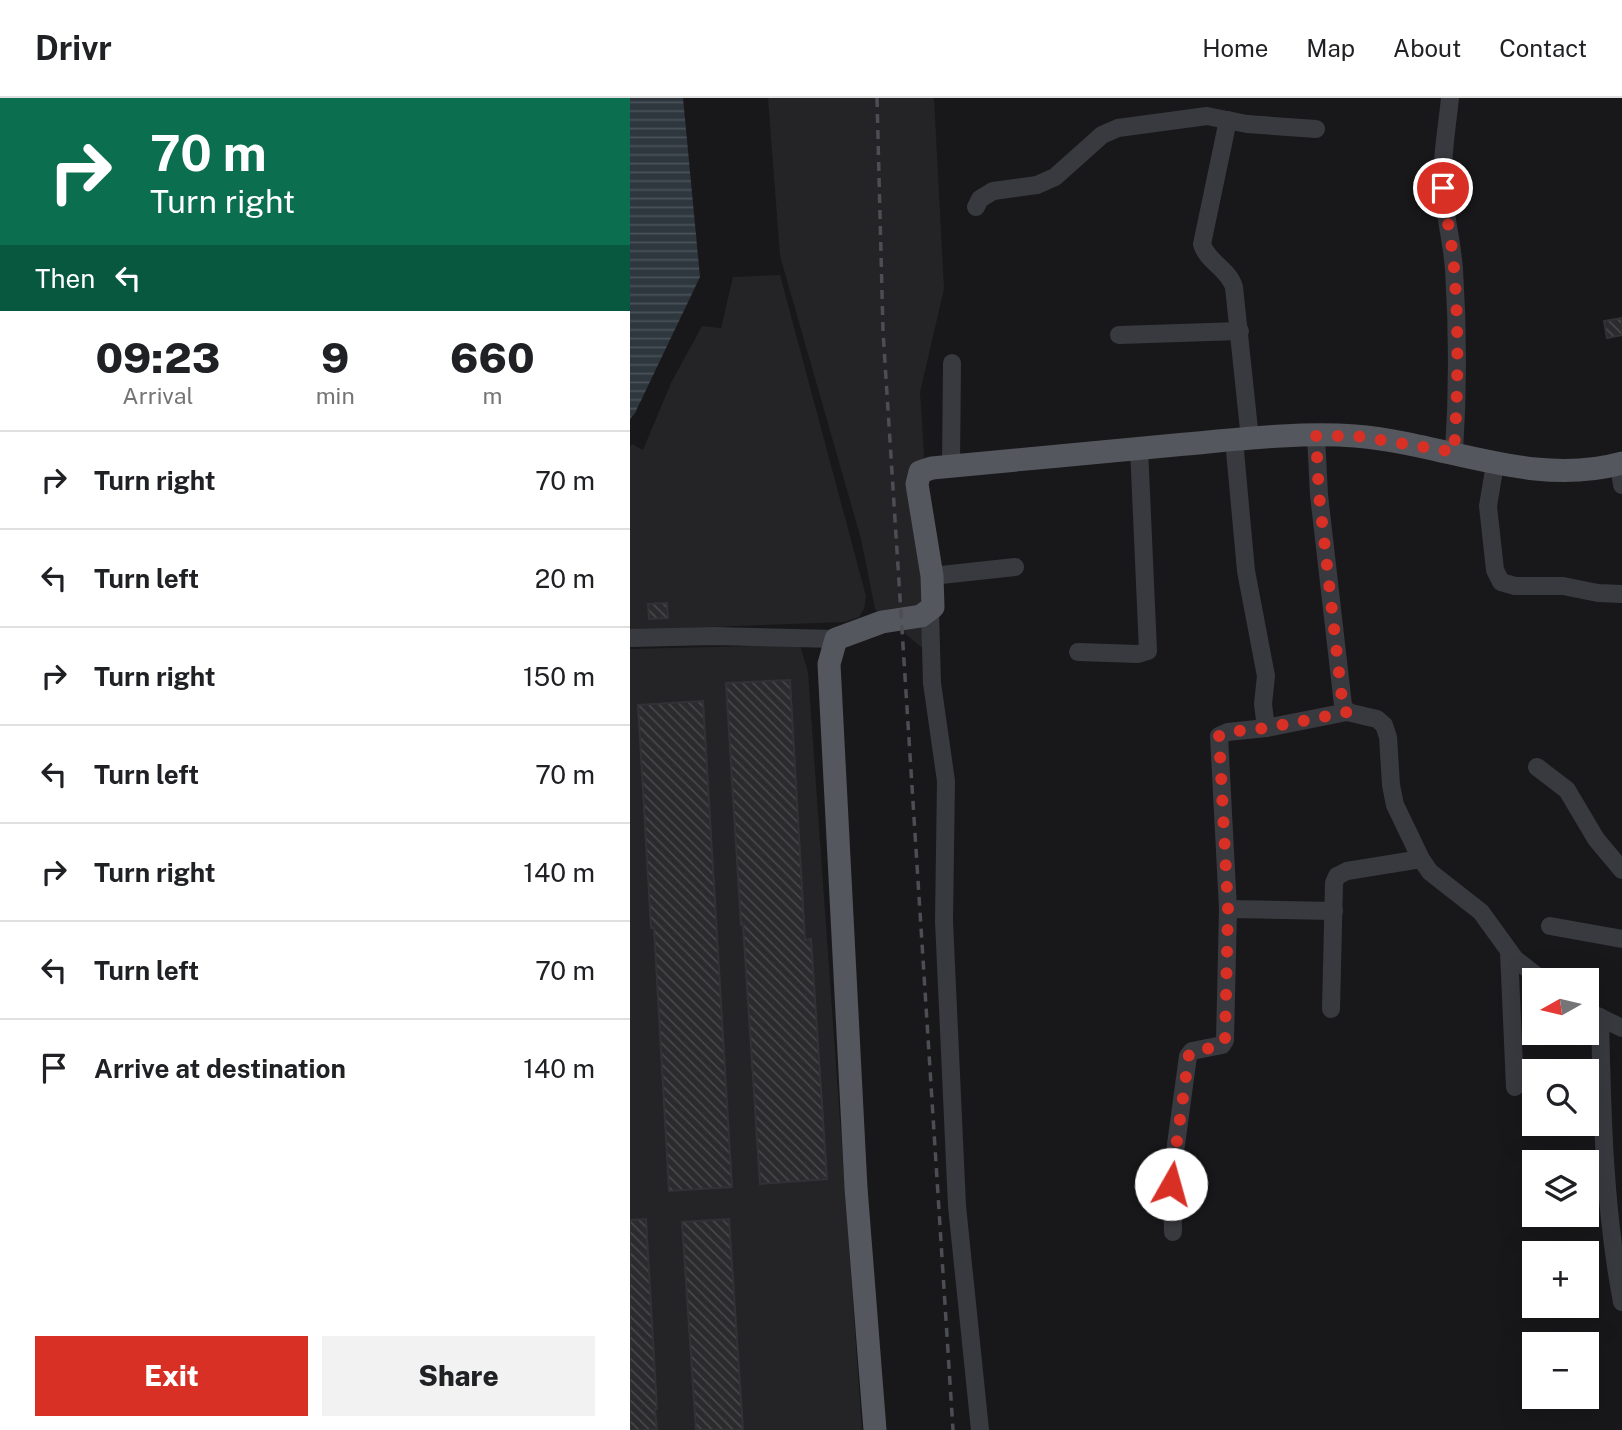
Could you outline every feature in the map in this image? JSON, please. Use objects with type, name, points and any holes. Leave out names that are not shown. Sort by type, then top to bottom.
[{"type":"main road","points":[[875,1430],[856,1188],[829,676],[831,652],[836,639],[882,622],[922,616],[930,611],[934,598],[918,476],[920,472],[950,466],[1139,448],[1316,436],[1356,436],[1454,452],[1495,464],[1526,469],[1569,472],[1621,470]]},
{"type":"street","points":[[1450,98],[1443,171],[1457,320],[1454,452]]},
{"type":"street","points":[[976,207],[980,200],[993,191],[1037,185],[1055,177],[1109,131],[1143,123],[1196,117],[1316,129]]},
{"type":"street","points":[[1228,120],[1202,243],[1204,251],[1226,271],[1233,282],[1240,331],[1248,589],[1266,676],[1263,704],[1266,728]]},
{"type":"street","points":[[1119,335],[1240,331]]},
{"type":"street","points":[[950,466],[953,363]]},
{"type":"street","points":[[1316,436],[1319,495],[1340,686],[1343,705],[1348,712]]},
{"type":"street","points":[[1078,652],[1138,654],[1148,651],[1139,448]]},
{"type":"street","points":[[1495,464],[1488,506],[1495,570],[1501,582],[1515,586],[1563,586],[1598,593],[1622,594]]},
{"type":"street","points":[[932,576],[1015,567]]},
{"type":"street","points":[[930,611],[932,683],[946,781],[944,921],[957,1206],[980,1430]]},
{"type":"street","points":[[630,638],[714,636],[836,639]]},
{"type":"street","points":[[1173,1232],[1172,1174],[1189,1054],[1220,1046],[1225,1040],[1228,909],[1219,736],[1228,732],[1266,728],[1348,712],[1377,719],[1384,725],[1388,737],[1392,796],[1420,859],[1437,879],[1481,912],[1509,952],[1528,968]]},
{"type":"street","points":[[1538,768],[1567,790],[1596,839],[1622,870]]},
{"type":"street","points":[[1331,1009],[1334,883],[1340,874],[1420,859]]},
{"type":"street","points":[[1228,909],[1334,911]]},
{"type":"street","points":[[1550,926],[1622,939]]},
{"type":"street","points":[[1509,952],[1515,1087]]},
{"type":"street","points":[[1600,1017],[1622,1028]]},
{"type":"street","points":[[1596,1045],[1611,1235],[1622,1302]]},
{"type":"shaded area","points":[[630,98],[683,98],[700,277],[630,419]]},
{"type":"shaded area","points":[[768,98],[934,98],[944,289],[920,392],[937,660],[875,609],[861,539],[780,256]]},
{"type":"shaded area","points":[[780,275],[866,596],[864,609],[859,617],[845,622],[630,630],[630,447],[632,444],[643,450],[671,383],[702,326],[721,328],[733,277]]},
{"type":"shaded area","points":[[800,645],[808,672],[862,1430],[630,1430],[630,649]]},
{"type":"building","points":[[1622,318],[1622,335],[1607,338],[1604,321]]},
{"type":"building","points":[[667,603],[668,618],[649,619],[648,604]]},
{"type":"building","points":[[790,680],[805,940],[811,939],[827,1179],[760,1184],[726,683]]},
{"type":"building","points":[[703,701],[732,1187],[669,1191],[638,705]]},
{"type":"building","points":[[646,1219],[657,1430],[630,1430],[630,1220]]},
{"type":"building","points":[[729,1219],[743,1430],[696,1430],[682,1222]]},
{"type":"railway","points":[[877,98],[883,331],[953,1430]]},
{"type":"route","points":[[1171,1184],[1189,1054],[1225,1043],[1228,909],[1219,736],[1228,732],[1266,728],[1348,712],[1342,699],[1319,495],[1316,436],[1356,436],[1454,452],[1457,333],[1454,266],[1443,188]]}]
